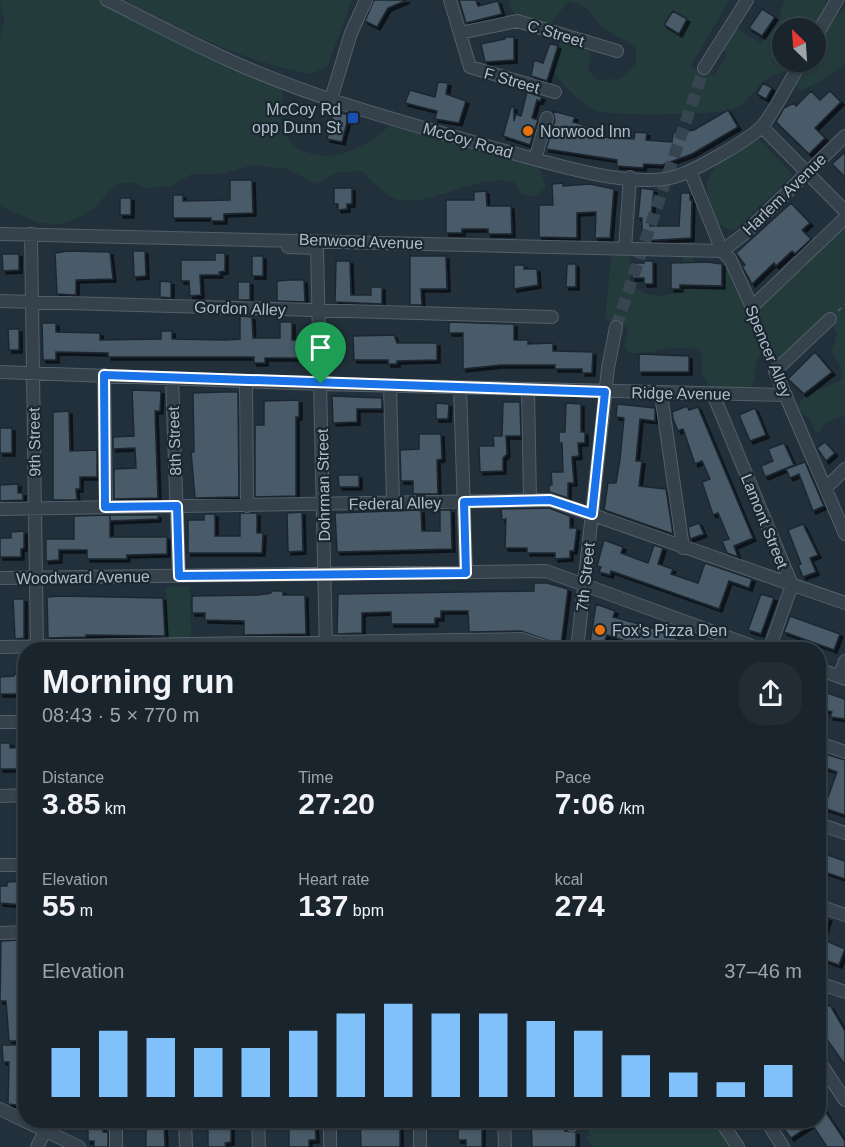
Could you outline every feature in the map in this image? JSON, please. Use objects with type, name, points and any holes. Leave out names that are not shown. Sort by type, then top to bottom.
[{"type":"street","name":"McCoy Road","points":[[107,0],[234,62],[331,99],[561,167],[630,177],[673,177],[690,171],[762,127],[795,72]]},
{"type":"street","points":[[331,99],[351,33],[366,0]]},
{"type":"street","points":[[450,0],[460,33]]},
{"type":"street","points":[[704,68],[747,0]]},
{"type":"street","points":[[826,19],[837,0]]},
{"type":"street","name":"C Street","points":[[460,33],[518,21],[617,51]]},
{"type":"street","name":"F Street","points":[[460,33],[470,67],[555,92]]},
{"type":"street","points":[[535,159],[548,118]]},
{"type":"street","points":[[762,127],[845,211]]},
{"type":"street","name":"Harlem Avenue","points":[[722,251],[743,235],[845,136]]},
{"type":"street","name":"Spencer Alley","points":[[690,171],[722,251],[730,259],[752,307]]},
{"type":"street","points":[[626,248],[630,177]]},
{"type":"street","points":[[752,307],[845,218]]},
{"type":"street","name":"Benwood Avenue","points":[[0,234],[131,235],[722,251]]},
{"type":"street","name":"9th Street","points":[[31,234],[37,642]]},
{"type":"street","name":"Dohrman Street","points":[[131,235],[138,243],[317,248],[326,642]]},
{"type":"street","name":"Gordon Alley","points":[[0,301],[552,317]]},
{"type":"street","points":[[775,371],[830,319]]},
{"type":"street","name":"7th Street","points":[[578,642],[605,392],[616,327]]},
{"type":"street","name":"Spencer Alley","points":[[775,371],[827,487],[845,534]]},
{"type":"street","name":"Ridge Avenue","points":[[0,372],[661,394],[786,395]]},
{"type":"street","points":[[104,375],[105,507]]},
{"type":"street","name":"8th Street","points":[[172,378],[179,576]]},
{"type":"street","points":[[246,381],[248,506]]},
{"type":"street","points":[[390,386],[393,503]]},
{"type":"street","points":[[460,388],[466,573]]},
{"type":"street","points":[[528,390],[530,500]]},
{"type":"street","points":[[661,394],[683,548]]},
{"type":"street","name":"Lamont Street","points":[[713,394],[792,585],[772,642]]},
{"type":"street","points":[[827,487],[845,469]]},
{"type":"street","name":"Federal Alley","points":[[0,509],[550,500],[845,603]]},
{"type":"street","name":"Woodward Avenue","points":[[0,578],[546,571],[742,642]]},
{"type":"street","points":[[441,642],[528,639],[535,642]]},
{"type":"street","points":[[0,647],[18,647]]},
{"type":"street","points":[[826,672],[842,678],[845,661]]},
{"type":"street","points":[[0,722],[18,722]]},
{"type":"street","points":[[826,745],[845,752]]},
{"type":"street","points":[[0,796],[18,795]]},
{"type":"street","points":[[826,826],[845,833]]},
{"type":"street","points":[[0,865],[18,865]]},
{"type":"street","points":[[826,908],[845,915]]},
{"type":"street","points":[[0,933],[18,932]]},
{"type":"street","points":[[826,985],[845,992]]},
{"type":"street","points":[[826,1072],[845,1100]]},
{"type":"street","points":[[0,1109],[18,1116]]},
{"type":"street","points":[[37,1147],[43,1128]]},
{"type":"street","points":[[47,1128],[79,1147]]},
{"type":"street","points":[[116,1128],[116,1147]]},
{"type":"street","points":[[185,1128],[186,1147]]},
{"type":"street","points":[[258,1128],[259,1147]]},
{"type":"street","points":[[330,1128],[330,1147]]},
{"type":"street","points":[[420,1128],[420,1147]]},
{"type":"street","points":[[504,1128],[505,1147]]},
{"type":"street","points":[[725,1128],[738,1147]]},
{"type":"street","points":[[771,1128],[783,1147]]},
{"type":"path","name":"Spencer Alley","points":[[752,307],[775,371]]},
{"type":"green space","points":[[0,0],[101,0],[283,89],[280,128],[296,147],[313,154],[326,156],[351,151],[374,138],[396,120],[536,160],[546,186],[535,197],[521,194],[514,182],[499,180],[470,185],[428,198],[400,200],[384,193],[362,171],[338,172],[315,184],[288,169],[252,165],[222,174],[192,174],[171,186],[145,188],[132,182],[118,184],[97,206],[80,217],[61,224],[39,223],[0,206],[0,38],[4,22]]},
{"type":"green space","points":[[125,0],[352,0],[328,65],[312,74],[241,55],[168,23]]},
{"type":"green space","points":[[512,0],[729,0],[690,67],[715,76],[726,55],[721,42],[733,26],[761,44],[772,29],[772,72],[783,72],[763,82],[748,99],[734,109],[688,114],[597,111],[580,100],[555,75],[555,57],[563,37],[587,44],[591,57],[588,70],[597,80],[620,79],[636,64],[636,48],[606,29],[587,9],[576,3],[568,1],[549,26],[516,18],[509,3]]},
{"type":"green space","points":[[784,0],[826,0],[823,18],[779,18]]},
{"type":"green space","points":[[845,8],[845,64],[828,77],[801,91],[794,83],[797,72],[826,72],[826,24]]},
{"type":"green space","points":[[758,138],[793,175],[736,229],[729,230],[718,222],[714,215],[708,198],[708,182],[719,163]]},
{"type":"green space","points":[[845,220],[845,415],[825,423],[819,432],[815,431],[811,421],[798,408],[810,393],[841,380],[841,368],[832,352],[837,333],[832,325],[776,369],[765,355],[761,354],[756,363],[753,383],[745,393],[707,393],[707,381],[702,376],[702,356],[699,351],[690,348],[673,348],[646,353],[629,353],[625,347],[628,328],[605,319],[612,249],[630,249],[630,282],[647,294],[661,296],[681,290],[682,251],[694,251],[694,289],[724,289],[724,267],[727,262],[749,302],[788,276],[804,269],[817,246]]},
{"type":"green space","points":[[190,586],[191,641],[167,641],[166,587]]},
{"type":"green space","points":[[586,1128],[720,1128],[733,1147],[593,1147],[586,1137],[591,1135]]},
{"type":"building","points":[[374,0],[407,0],[388,8],[377,27],[365,21]]},
{"type":"building","points":[[459,0],[476,0],[478,6],[498,1],[502,14],[466,23]]},
{"type":"building","points":[[762,9],[775,17],[772,18],[762,36],[749,28]]},
{"type":"building","points":[[673,11],[687,19],[679,34],[664,25]]},
{"type":"building","points":[[505,37],[514,37],[514,60],[485,62],[481,44],[505,39]]},
{"type":"building","points":[[550,43],[558,46],[547,81],[531,76],[534,60],[543,63]]},
{"type":"building","points":[[438,82],[448,83],[446,94],[466,101],[459,123],[435,119],[437,111],[405,103],[410,90],[435,97]]},
{"type":"building","points":[[763,83],[772,88],[766,99],[757,94]]},
{"type":"building","points":[[811,91],[820,100],[830,91],[841,102],[815,128],[825,138],[809,154],[776,122],[784,108],[794,103],[796,106]]},
{"type":"building","points":[[527,92],[542,97],[540,101],[537,100],[532,118],[538,120],[530,145],[503,136],[511,107],[514,107],[514,121],[516,114],[521,116]]},
{"type":"building","points":[[728,110],[738,127],[692,154],[662,165],[644,164],[643,168],[617,166],[617,160],[546,149],[555,120],[553,111],[575,117],[573,122],[602,130],[601,137],[634,139],[635,132],[647,133],[646,140],[672,142],[673,133],[694,130]]},
{"type":"building","points":[[334,111],[349,115],[342,142],[327,139]]},
{"type":"building","points":[[845,152],[845,177],[832,164]]},
{"type":"building","points":[[230,180],[252,180],[253,213],[224,214],[224,221],[211,221],[211,218],[173,218],[173,195],[183,195],[183,201],[230,200]]},
{"type":"building","points":[[563,183],[563,186],[590,184],[614,189],[610,238],[595,238],[596,212],[577,213],[577,238],[539,237],[539,205],[553,205],[552,184]]},
{"type":"building","points":[[334,188],[352,188],[352,204],[347,204],[347,209],[338,210],[338,204],[334,204]]},
{"type":"building","points":[[641,188],[654,190],[650,226],[679,226],[681,193],[690,193],[690,200],[692,200],[691,238],[642,241],[642,218],[638,218]]},
{"type":"building","points":[[486,191],[487,206],[511,206],[512,234],[488,234],[488,229],[462,229],[462,233],[446,233],[446,200],[474,200],[474,192]]},
{"type":"building","points":[[120,198],[131,198],[131,215],[120,215]]},
{"type":"building","points":[[791,203],[810,223],[802,230],[811,239],[795,254],[792,251],[776,266],[774,263],[752,284],[742,266],[745,265],[736,253]]},
{"type":"building","points":[[133,251],[145,251],[146,276],[134,277]]},
{"type":"building","points":[[110,252],[113,279],[76,280],[76,295],[57,294],[55,253]]},
{"type":"building","points":[[215,253],[225,253],[225,271],[219,272],[220,275],[200,275],[201,295],[190,296],[189,281],[181,281],[181,260],[215,260]]},
{"type":"building","points":[[2,254],[19,254],[19,270],[3,271]]},
{"type":"building","points":[[252,256],[263,256],[263,276],[252,276]]},
{"type":"building","points":[[410,256],[446,256],[447,289],[421,289],[422,305],[410,305]]},
{"type":"building","points":[[336,261],[350,261],[351,295],[371,295],[371,287],[382,287],[382,304],[335,302]]},
{"type":"building","points":[[644,261],[653,261],[653,284],[644,284],[644,278],[632,278],[633,263],[644,263]]},
{"type":"building","points":[[671,263],[722,264],[722,286],[680,285],[680,289],[671,289]]},
{"type":"building","points":[[567,264],[576,264],[576,287],[566,287]]},
{"type":"building","points":[[514,265],[524,265],[524,269],[537,269],[538,285],[514,289]]},
{"type":"building","points":[[304,280],[305,302],[277,301],[277,281]]},
{"type":"building","points":[[160,281],[171,282],[171,298],[160,297]]},
{"type":"building","points":[[238,282],[250,282],[250,300],[238,300]]},
{"type":"building","points":[[240,316],[252,317],[253,338],[280,338],[280,322],[292,322],[292,340],[306,340],[306,358],[265,358],[265,363],[254,363],[254,357],[108,357],[108,353],[56,352],[56,360],[43,360],[42,323],[56,323],[56,332],[100,333],[100,340],[161,339],[161,331],[172,331],[172,339],[226,340],[240,339]]},
{"type":"building","points":[[449,322],[514,324],[514,340],[528,340],[528,344],[553,343],[553,351],[593,352],[592,373],[582,373],[582,369],[555,369],[555,365],[501,365],[463,369],[463,333],[449,333]]},
{"type":"building","points":[[8,329],[19,329],[19,350],[9,350]]},
{"type":"building","points":[[394,335],[397,343],[437,343],[437,360],[397,361],[397,364],[388,364],[388,360],[354,360],[353,336]]},
{"type":"building","points":[[815,352],[832,372],[804,394],[788,379]]},
{"type":"building","points":[[639,354],[689,356],[689,372],[639,372]]},
{"type":"building","points":[[132,390],[161,391],[160,411],[155,411],[158,498],[114,499],[114,469],[136,468],[135,448],[113,449],[113,437],[134,436]]},
{"type":"building","points":[[238,392],[239,497],[195,498],[191,452],[194,452],[193,393]]},
{"type":"building","points":[[332,396],[382,398],[382,409],[357,409],[357,422],[333,423]]},
{"type":"building","points":[[299,400],[299,417],[296,417],[296,496],[255,497],[255,425],[264,425],[264,401]]},
{"type":"building","points":[[503,402],[520,402],[521,436],[506,436],[507,454],[503,458],[503,471],[480,472],[479,446],[494,446],[493,436],[502,436]]},
{"type":"building","points":[[436,403],[449,404],[448,419],[436,419]]},
{"type":"building","points":[[566,403],[581,404],[581,432],[585,432],[585,443],[578,443],[579,456],[572,457],[574,483],[568,483],[568,498],[549,492],[549,485],[552,485],[551,472],[563,472],[562,443],[559,443],[559,432],[565,432]]},
{"type":"building","points":[[617,404],[655,408],[655,421],[640,419],[636,461],[642,461],[639,486],[666,489],[673,534],[604,510],[608,483],[616,483],[620,459],[624,418],[616,417]]},
{"type":"building","points":[[687,406],[689,410],[698,407],[753,538],[734,546],[738,557],[727,553],[722,541],[729,539],[718,513],[713,515],[702,482],[710,479],[702,461],[695,464],[683,429],[678,431],[673,419],[672,412]]},
{"type":"building","points":[[755,408],[766,435],[750,441],[739,415]]},
{"type":"building","points":[[69,411],[70,451],[97,450],[97,477],[80,477],[80,489],[76,489],[77,500],[53,500],[53,412]]},
{"type":"building","points":[[0,428],[12,428],[12,453],[0,453]]},
{"type":"building","points":[[419,434],[441,434],[442,459],[437,460],[438,494],[413,494],[413,481],[401,481],[400,450],[419,449]]},
{"type":"building","points":[[825,442],[835,453],[826,461],[817,448]]},
{"type":"building","points":[[784,443],[794,465],[765,477],[761,466],[773,461],[768,449]]},
{"type":"building","points":[[805,462],[824,506],[813,511],[799,474],[790,478],[786,469]]},
{"type":"building","points":[[338,475],[359,475],[359,487],[339,487]]},
{"type":"building","points":[[18,484],[18,493],[23,493],[23,500],[0,501],[0,485]]},
{"type":"building","points":[[549,508],[570,516],[570,528],[577,528],[574,551],[570,551],[570,558],[555,559],[555,553],[527,553],[527,548],[505,548],[506,519],[502,520],[501,509]]},
{"type":"building","points":[[421,510],[422,531],[440,531],[440,510],[451,510],[452,549],[337,552],[335,513]]},
{"type":"building","points":[[302,512],[303,551],[288,552],[287,513]]},
{"type":"building","points":[[240,513],[257,513],[257,533],[263,533],[262,553],[188,553],[188,520],[204,520],[204,514],[215,514],[215,536],[240,536]]},
{"type":"building","points":[[110,515],[158,515],[158,519],[110,521]]},
{"type":"building","points":[[110,515],[110,537],[167,537],[167,554],[127,555],[127,559],[87,559],[87,550],[59,550],[59,560],[46,561],[46,539],[74,539],[74,516]]},
{"type":"building","points":[[699,523],[704,534],[690,539],[688,527]]},
{"type":"building","points":[[803,524],[818,555],[810,558],[816,572],[803,577],[798,565],[801,564],[788,530]]},
{"type":"building","points":[[24,531],[24,548],[21,549],[21,557],[0,557],[0,538],[11,538],[11,532]]},
{"type":"building","points":[[604,540],[623,547],[621,553],[648,563],[654,545],[663,548],[658,564],[673,569],[671,574],[698,583],[705,563],[752,579],[749,588],[729,581],[719,609],[611,571],[610,575],[599,572],[601,567],[597,566]]},
{"type":"building","points":[[534,583],[547,583],[568,589],[561,642],[552,642],[521,631],[469,632],[468,611],[441,611],[441,618],[435,618],[435,624],[391,624],[391,612],[362,613],[362,633],[337,634],[338,594],[534,591]]},
{"type":"building","points":[[271,591],[283,591],[283,595],[305,595],[306,634],[244,635],[244,621],[205,620],[205,613],[192,613],[192,596],[258,595],[271,593]]},
{"type":"building","points":[[761,594],[774,598],[761,634],[748,630]]},
{"type":"building","points":[[47,597],[163,598],[165,636],[86,635],[86,637],[48,638]]},
{"type":"building","points":[[13,599],[24,599],[24,638],[15,639]]},
{"type":"building","points":[[596,604],[615,611],[613,617],[650,627],[685,642],[629,642],[607,635],[604,642],[590,642]]},
{"type":"building","points":[[790,616],[840,634],[834,650],[826,647],[826,642],[812,642],[784,632]]},
{"type":"building","points":[[18,674],[18,694],[0,694],[0,677]]},
{"type":"building","points":[[826,693],[845,699],[845,719],[830,717],[832,712],[826,710]]},
{"type":"building","points":[[0,743],[10,743],[10,748],[18,748],[18,769],[0,769]]},
{"type":"building","points":[[826,754],[845,760],[845,815],[826,809],[837,772],[826,768]]},
{"type":"building","points":[[826,854],[845,861],[845,879],[826,872]]},
{"type":"building","points":[[18,881],[18,905],[0,903],[0,886],[7,886],[7,882]]},
{"type":"building","points":[[18,940],[18,1041],[9,1041],[6,1001],[0,1001],[1,941]]},
{"type":"building","points":[[826,941],[845,949],[839,965],[826,960]]},
{"type":"building","points":[[830,1005],[845,1031],[845,1065],[826,1038],[826,1008]]},
{"type":"building","points":[[2,1045],[18,1045],[18,1105],[8,1104],[9,1062],[3,1062]]},
{"type":"building","points":[[826,1112],[845,1141],[845,1147],[827,1147],[815,1128],[826,1128]]},
{"type":"building","points":[[88,1128],[103,1128],[103,1132],[108,1132],[108,1147],[94,1147],[94,1141],[88,1141]]},
{"type":"building","points":[[146,1128],[164,1128],[165,1147],[146,1147]]},
{"type":"building","points":[[208,1128],[231,1128],[231,1142],[225,1143],[226,1147],[208,1147]]},
{"type":"building","points":[[289,1128],[315,1128],[316,1140],[309,1140],[309,1147],[289,1147]]},
{"type":"building","points":[[360,1128],[400,1128],[400,1147],[361,1147]]},
{"type":"building","points":[[458,1128],[482,1128],[482,1147],[466,1147],[466,1140],[458,1140]]},
{"type":"building","points":[[531,1128],[564,1128],[565,1131],[576,1132],[576,1147],[532,1147]]},
{"type":"building","points":[[783,1128],[806,1128],[791,1138]]},
{"type":"tunnel","points":[[616,327],[704,68]]},
{"type":"place","name":"McCoy Rd opp Dunn St","points":[[353,118]]},
{"type":"place","name":"Norwood Inn","points":[[528,131]]},
{"type":"place","name":"Fox's Pizza Den","points":[[600,630]]},
{"type":"route","points":[[104,375],[321,384],[605,392],[592,514],[550,500],[464,502],[466,573],[179,576],[177,506],[105,507],[104,375]]}]
